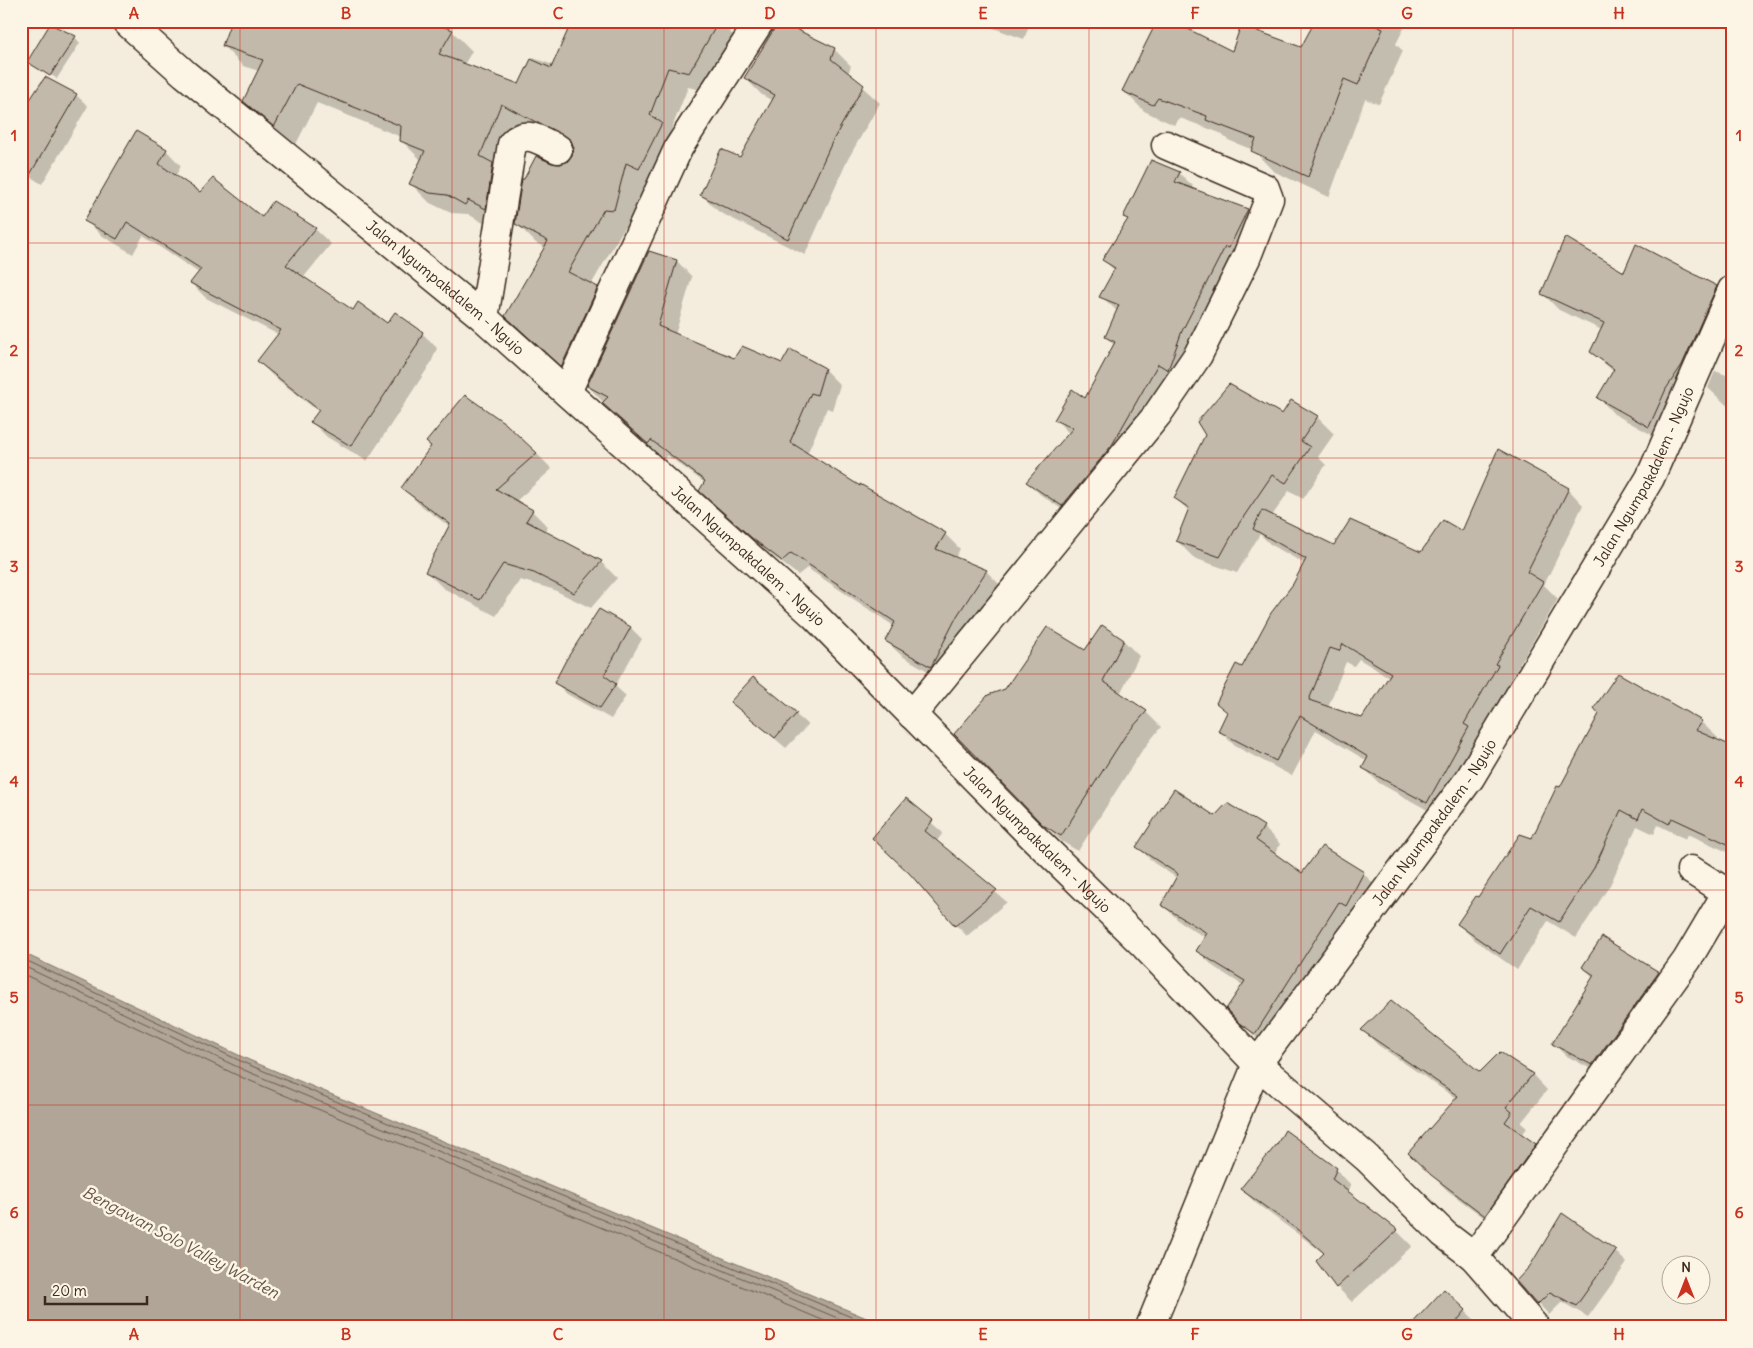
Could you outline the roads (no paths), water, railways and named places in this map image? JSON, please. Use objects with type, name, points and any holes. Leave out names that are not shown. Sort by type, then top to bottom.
[{"type":"street","name":"Jalan Ngumpakdalem - Ngujo","points":[[126,21],[185,74],[484,318],[814,615],[1145,946],[1257,1064],[1470,778],[1650,478],[1732,290]]},
{"type":"street","points":[[567,392],[679,147],[760,21]]},
{"type":"street","points":[[484,318],[512,144],[518,137],[528,135],[558,149]]},
{"type":"street","points":[[912,715],[1157,415],[1198,355],[1246,256],[1269,200],[1265,188],[1166,145]]},
{"type":"street","points":[[1474,1257],[1687,960],[1722,901],[1721,889],[1691,870]]},
{"type":"street","points":[[1150,1327],[1257,1064],[1367,1158],[1444,1234],[1474,1257],[1535,1327]]},
{"type":"water","name":"Bengawan Solo Valley Warden","points":[[21,952],[249,1060],[888,1327],[21,1327]]}]
